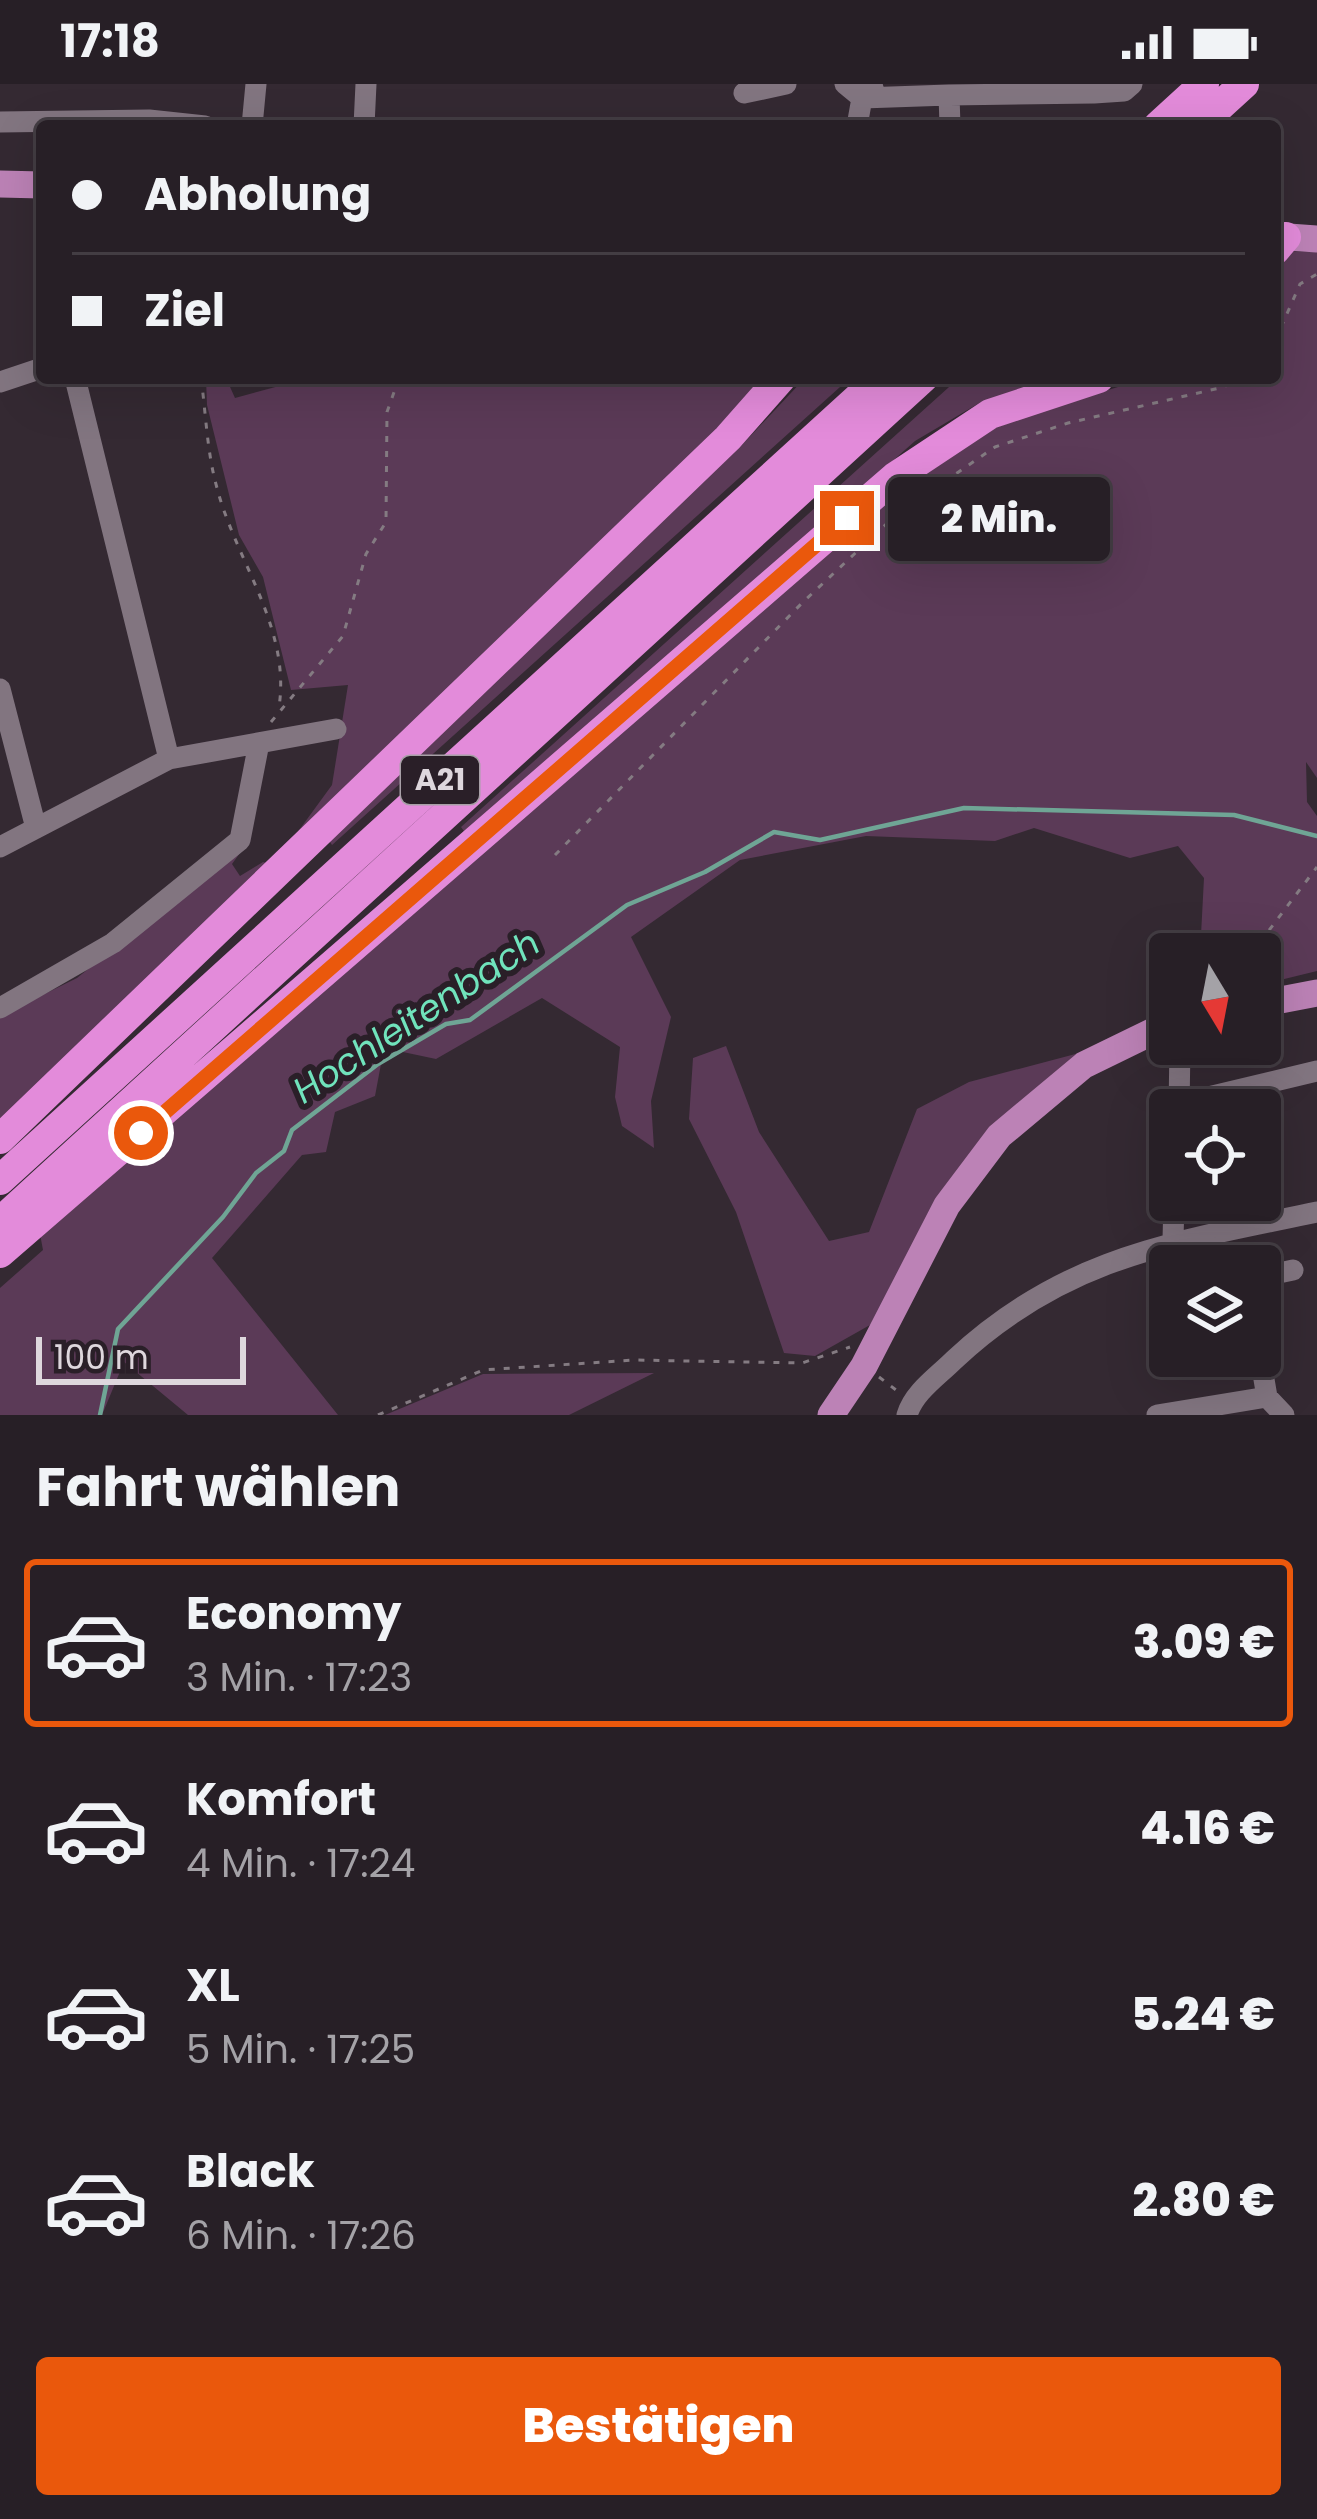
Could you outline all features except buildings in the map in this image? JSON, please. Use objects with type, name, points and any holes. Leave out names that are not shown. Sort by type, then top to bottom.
[{"type":"highway","points":[[1165,120],[1204,84]]},
{"type":"highway","points":[[1205,120],[1244,84]]},
{"type":"highway","points":[[0,1139],[728,438],[776,384]]},
{"type":"highway","name":"A21","points":[[0,1180],[873,384]]},
{"type":"highway","name":"A21","points":[[0,1222],[916,384]]},
{"type":"highway","points":[[0,1252],[895,477],[990,414],[1081,384]]},
{"type":"main road","points":[[0,184],[36,184]]},
{"type":"main road","points":[[1281,241],[1317,239]]},
{"type":"main road","points":[[1281,1000],[1317,993]]},
{"type":"main road","points":[[831,1415],[858,1356],[947,1204],[999,1136],[1084,1065],[1149,1033]]},
{"type":"street","points":[[253,120],[256,84]]},
{"type":"street","points":[[364,120],[366,84]]},
{"type":"street","points":[[744,93],[786,84]]},
{"type":"street","points":[[858,120],[862,88],[949,95],[1089,88],[1124,91],[1132,84]]},
{"type":"street","points":[[949,95],[950,120]]},
{"type":"street","points":[[0,122],[36,122]]},
{"type":"street","points":[[0,382],[36,370]]},
{"type":"street","points":[[76,384],[169,759]]},
{"type":"street","points":[[0,689],[36,828]]},
{"type":"street","points":[[0,847],[169,759],[336,729]]},
{"type":"street","points":[[0,1008],[112,943],[240,840],[259,743]]},
{"type":"street","points":[[1248,1089],[1317,1071]]},
{"type":"street","points":[[909,1408],[972,1344],[1054,1284],[1173,1240],[1317,1212]]},
{"type":"street","points":[[1173,1221],[1173,1240]]},
{"type":"street","points":[[1173,1240],[1181,1245]]},
{"type":"street","points":[[1281,1273],[1293,1270]]},
{"type":"street","points":[[1264,1377],[1267,1396],[1284,1415]]},
{"type":"street","points":[[1157,1415],[1267,1396]]},
{"type":"path","points":[[1281,327],[1300,284],[1317,274]]},
{"type":"path","points":[[201,384],[217,488],[247,565],[260,583],[282,686],[279,709],[343,636],[366,554],[386,522],[386,412],[397,384]]},
{"type":"path","points":[[555,856],[802,603],[897,514],[995,447],[1068,423],[1228,384]]},
{"type":"path","points":[[1267,933],[1317,867]]},
{"type":"path","points":[[378,1415],[483,1370],[633,1360],[802,1364],[858,1356],[909,1408]]},
{"type":"shaded area","points":[[1287,251],[1317,252],[1317,778],[1306,762],[1307,802],[1317,816],[1317,971],[1281,980],[1281,933],[1201,933],[1204,878],[1178,846],[1130,858],[1034,828],[995,841],[866,836],[740,860],[631,937],[671,1017],[651,1101],[654,1148],[622,1126],[615,1097],[620,1047],[542,998],[436,1059],[384,1048],[375,1096],[335,1112],[326,1152],[302,1155],[212,1258],[338,1415],[188,1415],[124,1362],[102,1415],[0,1415],[0,1288],[43,1250],[40,1234],[897,492],[971,437],[1128,384],[1281,384],[1281,260]]},
{"type":"shaded area","points":[[206,384],[229,384],[235,398],[287,384],[758,384],[712,441],[294,837],[332,785],[348,685],[291,690],[263,577],[239,535],[207,405]]},
{"type":"shaded area","points":[[799,384],[843,384],[332,845],[326,836],[742,445]]},
{"type":"shaded area","points":[[952,384],[1043,384],[981,402],[915,441],[469,838],[461,827]]},
{"type":"shaded area","points":[[250,839],[232,864],[240,876],[263,862],[271,864],[0,1128],[0,1016],[77,978]]},
{"type":"shaded area","points":[[726,1046],[759,1132],[829,1241],[869,1232],[917,1109],[969,1082],[1083,1052],[987,1131],[870,1325],[815,1356],[784,1353],[736,1212],[689,1119],[693,1058]]},
{"type":"shaded area","points":[[654,1373],[569,1415],[385,1415],[483,1374]]},
{"type":"waterway","name":"Hochleitenbach","points":[[100,1415],[118,1329],[223,1217],[256,1173],[284,1151],[292,1130],[378,1064],[446,1024],[470,1020],[627,905],[705,872],[774,832],[820,840],[964,808],[1234,815],[1317,836]]},
{"type":"route","points":[[141,1133],[847,518]]}]
